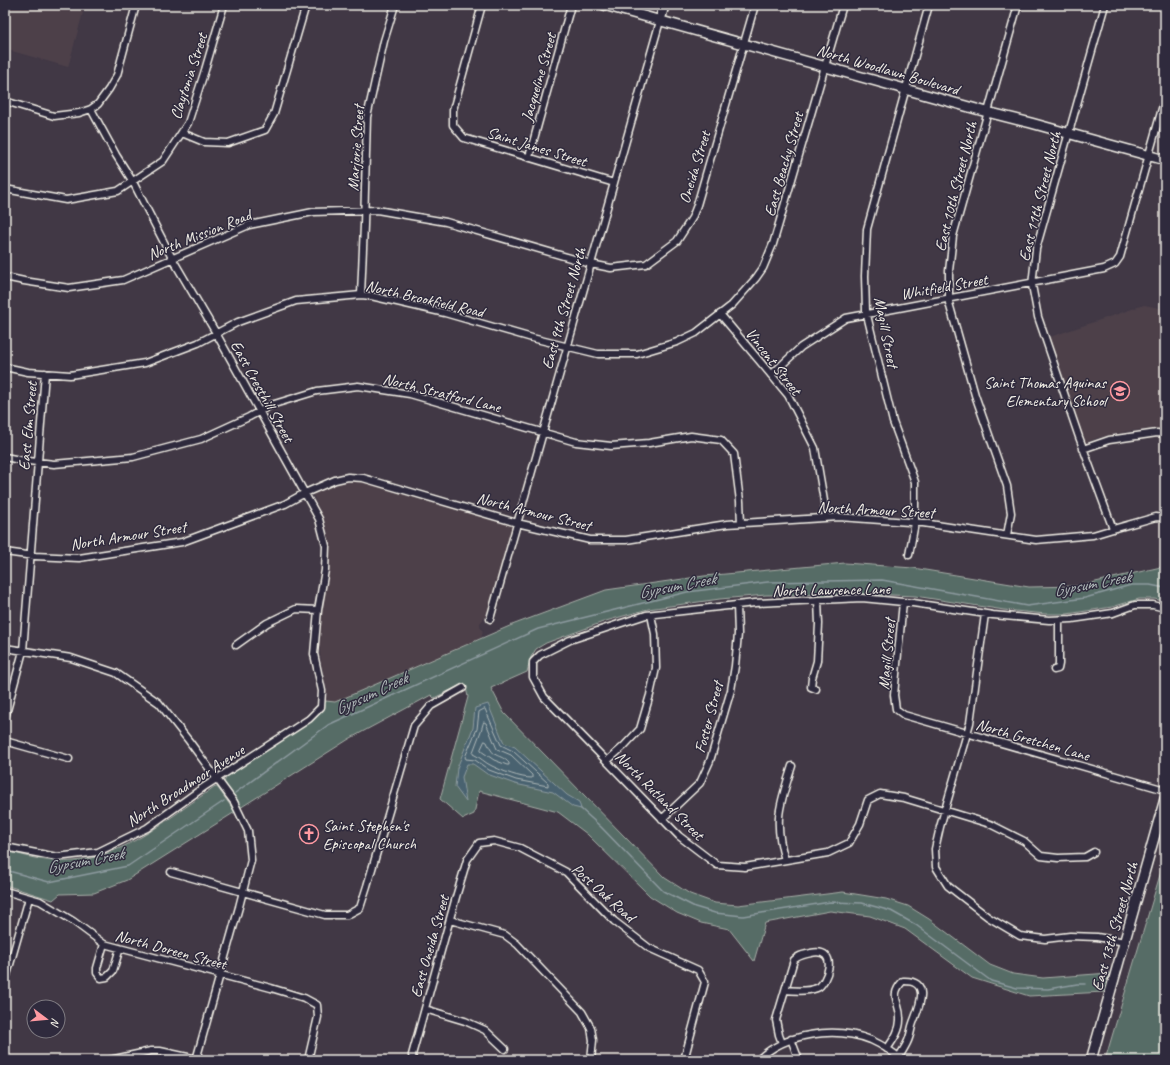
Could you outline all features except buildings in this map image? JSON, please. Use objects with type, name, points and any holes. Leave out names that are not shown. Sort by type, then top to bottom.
[{"type":"main road","name":"North Woodlawn Boulevard","points":[[604,5],[743,45],[1165,160]]},
{"type":"main road","name":"East 9th Street North","points":[[660,21],[664,5]]},
{"type":"main road","name":"East 13th Street North","points":[[1091,1060],[1125,942],[1161,828],[1165,799]]},
{"type":"street","points":[[5,101],[54,116],[79,113],[91,109],[98,104],[110,90],[117,75],[136,5]]},
{"type":"street","name":"Claytonia Street","points":[[5,190],[66,200],[118,191],[163,161],[188,123],[224,5]]},
{"type":"street","points":[[182,133],[204,142],[228,143],[265,130],[274,114],[306,5]]},
{"type":"street","name":"Marjorie Street","points":[[361,295],[367,117],[384,41],[395,5]]},
{"type":"street","name":"Saint James Street","points":[[482,5],[453,110],[453,125],[464,138],[614,183]]},
{"type":"street","name":"Jacqueline Street","points":[[529,157],[571,5]]},
{"type":"street","name":"Oneida Street","points":[[591,264],[612,268],[646,264],[677,241],[692,218],[755,5]]},
{"type":"street","name":"East Beachy Street","points":[[720,314],[732,305],[756,278],[763,268],[773,244],[843,5]]},
{"type":"street","name":"Magill Street","points":[[909,555],[915,523],[915,482],[894,422],[867,313],[865,276],[867,229],[929,5]]},
{"type":"street","name":"East 10th Street North","points":[[1007,535],[1011,513],[1006,486],[975,395],[949,303],[949,270],[953,236],[1018,5]]},
{"type":"street","name":"East 11th Street North","points":[[1105,5],[1036,250],[1032,283],[1038,317],[1083,449],[1113,529]]},
{"type":"street","name":"East 9th Street North","points":[[490,619],[660,21]]},
{"type":"street","points":[[1149,156],[1165,98]]},
{"type":"street","name":"East Cresthill Street","points":[[91,109],[116,156],[133,182],[172,258],[216,333],[319,519],[326,546],[325,570],[318,610],[314,654],[322,691],[321,707]]},
{"type":"street","name":"Whitfield Street","points":[[771,375],[801,347],[846,318],[1104,269],[1116,263],[1120,257],[1149,156]]},
{"type":"street","name":"North Mission Road","points":[[5,277],[69,288],[123,280],[249,225],[313,212],[377,210],[446,222],[591,264]]},
{"type":"street","name":"North Brookfield Road","points":[[5,367],[28,372],[70,374],[145,363],[198,343],[238,322],[296,301],[361,295],[444,313],[567,347],[598,354],[637,354],[677,342],[696,334],[720,314]]},
{"type":"street","name":"Vincent Street","points":[[720,314],[788,395],[814,448],[826,518]]},
{"type":"street","name":"East Elm Street","points":[[5,718],[23,651],[45,373]]},
{"type":"street","name":"North Stratford Lane","points":[[5,457],[54,464],[133,457],[201,439],[271,405],[317,391],[358,386],[410,394],[576,442],[611,446],[649,443],[691,436],[721,440],[734,454],[740,501],[741,523]]},
{"type":"street","points":[[1083,449],[1109,440],[1157,433],[1165,434]]},
{"type":"street","name":"North Armour Street","points":[[5,552],[30,556],[79,558],[182,542],[284,504],[335,480],[348,477],[363,478],[517,522],[590,540],[626,540],[728,524],[839,517],[915,523],[1036,540],[1093,535],[1156,517],[1165,518]]},
{"type":"street","name":"North Lawrence Lane","points":[[533,666],[533,662],[540,655],[570,640],[646,615],[755,603],[862,598],[903,602],[985,614],[1049,620],[1072,619],[1112,613],[1135,605],[1153,605],[1165,608]]},
{"type":"street","points":[[816,689],[811,687],[817,662],[819,624],[818,600]]},
{"type":"street","name":"Magill Street","points":[[896,709],[894,695],[903,602]]},
{"type":"street","name":"Foster Street","points":[[662,819],[700,783],[710,761],[727,704],[733,674],[738,634],[737,605]]},
{"type":"street","points":[[236,646],[267,623],[296,609],[318,610]]},
{"type":"street","points":[[985,614],[970,723],[940,827],[935,849],[936,867],[948,886],[988,917],[1020,936],[1044,939],[1070,936],[1097,937],[1125,942]]},
{"type":"street","points":[[607,761],[624,746],[640,728],[642,722],[656,668],[655,634],[651,615]]},
{"type":"street","points":[[1054,670],[1058,669],[1059,664],[1059,620]]},
{"type":"street","points":[[5,648],[71,658],[116,673],[159,703],[234,802],[248,831],[251,860],[221,975],[196,1060],[160,1051],[151,1051],[110,1060]]},
{"type":"street","name":"North Rutland Street","points":[[533,666],[532,677],[544,697],[679,836],[717,865],[745,867],[828,853],[849,843],[860,824],[868,800],[880,794],[904,798],[990,824],[1024,842],[1041,856],[1058,858],[1085,857],[1094,852]]},
{"type":"street","points":[[171,872],[326,915],[347,915],[360,908],[414,726],[431,706],[463,688]]},
{"type":"street","name":"North Broadmoor Avenue","points":[[5,847],[57,858],[98,852],[147,828],[216,779],[309,718],[321,707]]},
{"type":"street","name":"North Gretchen Lane","points":[[896,709],[904,715],[1165,790]]},
{"type":"street","points":[[5,741],[69,759]]},
{"type":"street","points":[[785,860],[780,845],[779,817],[785,787],[792,766]]},
{"type":"street","name":"Post Oak Road","points":[[479,843],[494,841],[520,848],[566,872],[614,921],[649,948],[698,970],[705,982],[684,1060]]},
{"type":"street","name":"East Oneida Street","points":[[413,1060],[412,1055],[468,860],[479,843]]},
{"type":"street","points":[[5,891],[29,898],[5,982]]},
{"type":"street","name":"North Doreen Street","points":[[29,898],[40,901],[73,921],[104,944],[298,996],[317,1005],[318,1017],[308,1060]]},
{"type":"street","points":[[450,920],[505,935],[517,944],[582,1012],[591,1028],[593,1040],[591,1060]]},
{"type":"street","points":[[104,944],[96,968],[97,973],[101,978],[107,977],[113,971],[120,948]]},
{"type":"street","points":[[782,1043],[776,1020],[785,990],[794,960],[798,956],[817,952],[826,955],[829,962],[823,982],[820,986],[798,991],[785,990]]},
{"type":"street","points":[[758,1060],[766,1052],[791,1039],[819,1034],[842,1033],[871,1040],[887,1049],[900,1059],[909,1039],[912,1025],[921,1004],[920,987],[909,980],[903,981],[895,992],[900,1020],[897,1033],[887,1049]]},
{"type":"street","points":[[425,1009],[465,1021],[485,1030],[505,1050]]},
{"type":"street","points":[[791,1039],[799,1060]]},
{"type":"shaded area","points":[[5,5],[85,5],[68,67],[5,49]]},
{"type":"shaded area","points":[[1144,305],[1165,309],[1165,428],[1129,431],[1097,438],[1086,443],[1047,338]]},
{"type":"shaded area","points":[[343,481],[371,484],[508,523],[511,525],[512,529],[486,616],[480,623],[480,627],[483,632],[481,638],[335,702],[326,701],[327,693],[321,662],[319,641],[319,629],[328,577],[331,546],[325,523],[313,495],[314,492]]},
{"type":"green space","points":[[845,563],[913,568],[1029,587],[1078,586],[1161,567],[1165,568],[1165,601],[1139,599],[1112,607],[1067,614],[1046,614],[1004,610],[915,596],[869,594],[766,595],[720,599],[648,609],[606,621],[546,643],[536,649],[531,657],[527,672],[491,688],[504,713],[665,878],[690,894],[715,903],[738,905],[843,892],[886,899],[908,906],[929,919],[990,965],[1013,974],[1043,978],[1109,973],[1104,992],[1029,996],[972,978],[905,929],[870,916],[830,911],[765,923],[754,961],[729,929],[701,923],[677,913],[650,896],[587,834],[558,812],[479,791],[474,814],[463,819],[440,799],[468,697],[465,683],[434,698],[431,695],[349,739],[240,808],[224,782],[227,776],[313,720],[320,712],[326,701],[335,702],[512,625],[606,590],[704,576]]},
{"type":"green space","points":[[215,786],[235,812],[127,880],[94,893],[60,894],[53,900],[5,885],[5,850],[30,857],[57,861],[89,859],[118,849],[145,835]]},
{"type":"green space","points":[[1165,858],[1165,1060],[1105,1060]]},
{"type":"water","points":[[488,704],[504,743],[515,747],[567,795],[579,802],[581,809],[573,807],[553,792],[515,784],[487,774],[473,764],[467,764],[462,777],[466,802],[455,787],[457,768],[473,728],[475,708]]},
{"type":"waterway","name":"Gypsum Creek","points":[[235,793],[328,725],[538,629],[687,592],[768,582],[882,580],[1027,606],[1085,598],[1131,585],[1150,585],[1165,588]]},
{"type":"waterway","name":"Gypsum Creek","points":[[5,870],[49,882],[128,866],[224,801]]},
{"type":"waterway","points":[[581,809],[601,827],[663,891],[695,907],[715,913],[743,916],[830,902],[862,903],[891,911],[916,925],[991,981],[1017,988],[1048,989],[1085,984]]},
{"type":"place","name":"Saint Thomas Aquinas Elementary School","points":[[1120,391]]},
{"type":"place","name":"Saint Stephen's Episcopal Church","points":[[309,834]]}]
